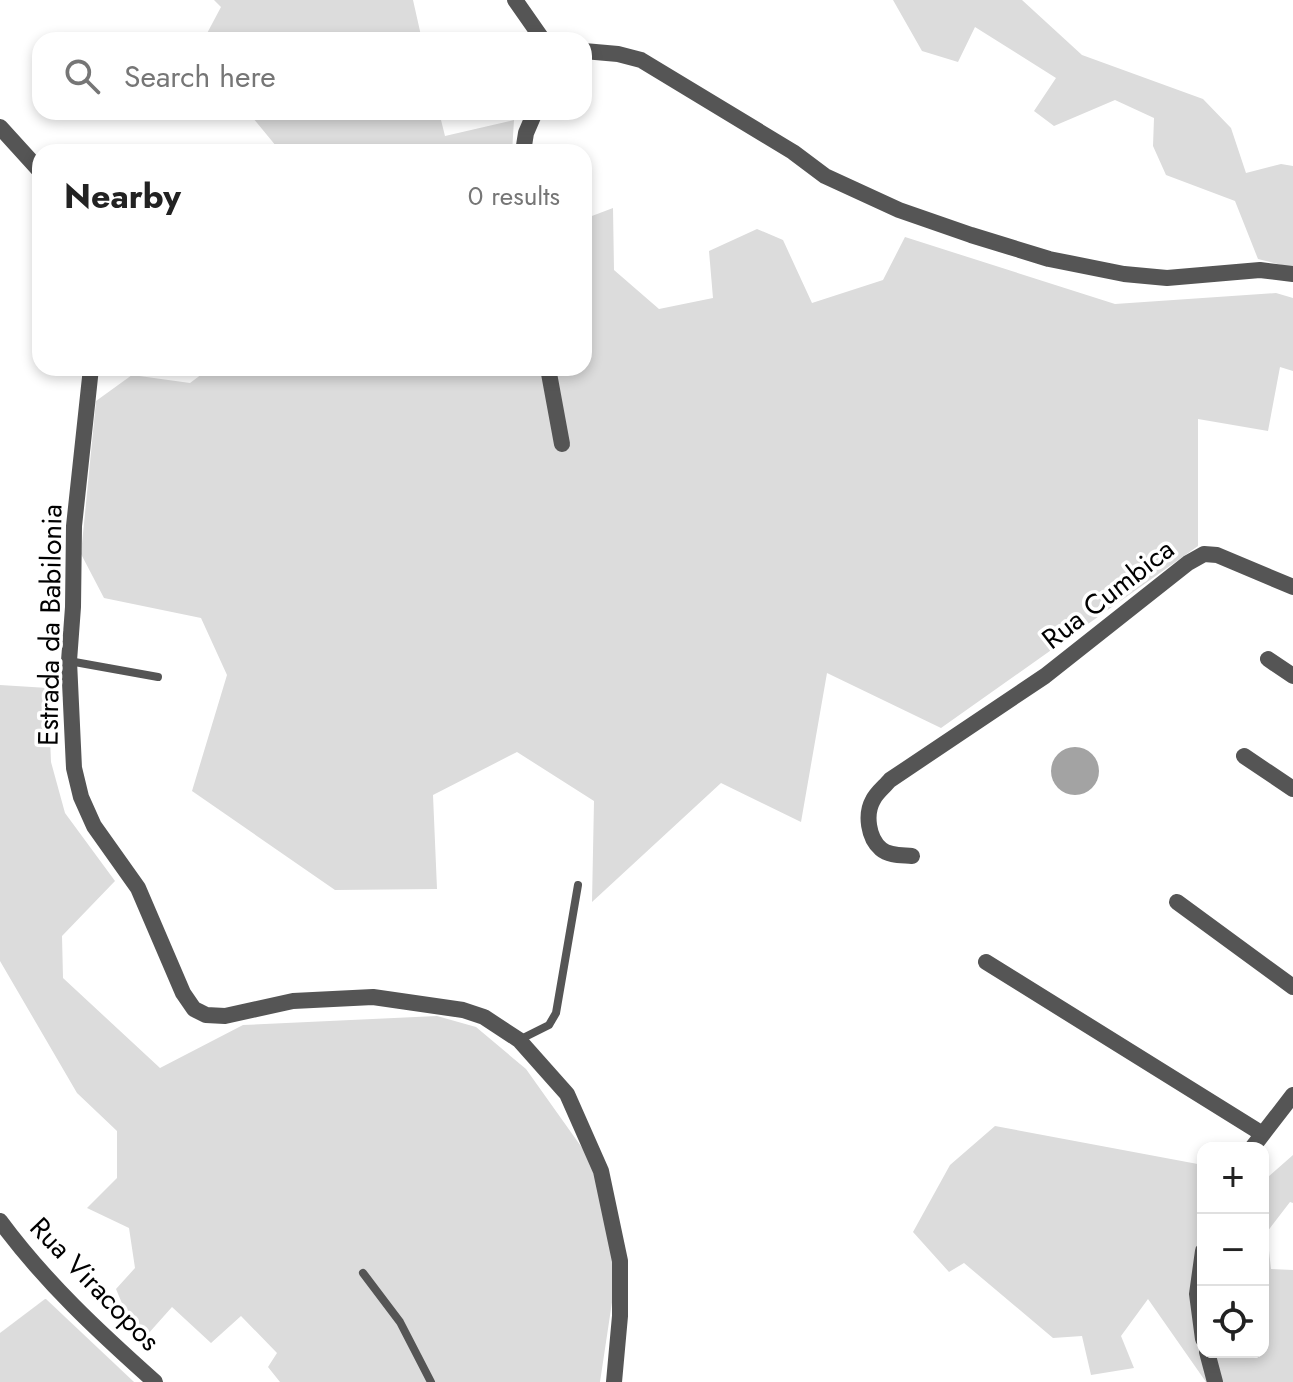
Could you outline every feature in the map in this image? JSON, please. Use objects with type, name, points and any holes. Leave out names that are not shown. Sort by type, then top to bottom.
[{"type":"street","points":[[515,0],[537,32]]},
{"type":"street","points":[[592,52],[641,60],[793,152],[825,176],[899,210],[971,235],[1049,259],[1124,274],[1167,278],[1260,270],[1293,274]]},
{"type":"street","points":[[524,144],[532,120]]},
{"type":"street","points":[[0,127],[32,162]]},
{"type":"street","name":"Estrada da Babilonia","points":[[90,376],[74,526],[69,661],[74,768],[81,797],[94,826],[138,888],[183,993],[194,1009],[206,1015],[225,1016],[293,1001],[373,997],[435,1005],[484,1017],[519,1040],[567,1094],[601,1171],[620,1261],[620,1316],[614,1382]]},
{"type":"street","points":[[549,376],[562,444]]},
{"type":"street","name":"Rua Cumbica","points":[[912,856],[892,854],[880,848],[871,835],[868,817],[873,800],[890,780],[1045,676],[1188,563],[1204,554],[1217,555],[1293,587]]},
{"type":"street","points":[[1268,659],[1293,676]]},
{"type":"street","points":[[1244,756],[1293,789]]},
{"type":"street","points":[[1177,902],[1293,987]]},
{"type":"street","points":[[986,962],[1257,1141],[1293,1095]]},
{"type":"street","name":"Rua Viracopos","points":[[0,1221],[32,1264],[90,1324],[155,1382]]},
{"type":"street","points":[[1209,1358],[1215,1382]]},
{"type":"lane","points":[[69,661],[158,677]]},
{"type":"lane","points":[[519,1040],[549,1025],[556,1013],[578,885]]},
{"type":"lane","points":[[363,1273],[400,1322],[431,1382]]},
{"type":"shaded area","points":[[214,0],[413,0],[420,32],[208,32],[221,7]]},
{"type":"shaded area","points":[[893,0],[1022,0],[1082,55],[1203,99],[1231,128],[1246,173],[1281,164],[1293,166],[1293,268],[1258,259],[1235,201],[1166,175],[1153,146],[1154,118],[1115,100],[1054,126],[1034,111],[1056,78],[975,27],[958,62],[922,51]]},
{"type":"shaded area","points":[[255,120],[441,120],[445,136],[514,120],[512,144],[274,144]]},
{"type":"shaded area","points":[[613,208],[614,270],[659,309],[713,298],[709,251],[757,229],[783,240],[812,303],[883,280],[905,237],[1115,304],[1276,293],[1293,298],[1293,371],[1280,367],[1268,431],[1198,419],[1198,546],[941,728],[827,673],[801,822],[721,783],[592,902],[594,801],[517,752],[433,795],[437,889],[335,890],[192,791],[227,675],[201,618],[104,598],[81,554],[96,401],[131,376],[190,383],[199,376],[592,376],[592,216]]},
{"type":"shaded area","points":[[0,685],[48,688],[51,762],[65,813],[115,881],[62,936],[63,978],[160,1068],[243,1025],[437,1016],[476,1027],[526,1069],[595,1166],[617,1269],[600,1382],[280,1382],[268,1367],[277,1353],[241,1316],[211,1343],[172,1307],[139,1344],[116,1289],[135,1268],[129,1228],[87,1208],[117,1178],[117,1131],[77,1093],[0,961]]},
{"type":"shaded area","points":[[1075,747],[1092,754],[1099,771],[1092,788],[1075,795],[1058,788],[1051,771],[1058,754]]},
{"type":"shaded area","points":[[995,1126],[1197,1164],[1197,1358],[1269,1358],[1269,1250],[1271,1269],[1293,1270],[1293,1382],[1206,1382],[1148,1299],[1121,1336],[1134,1368],[1091,1375],[1082,1336],[1053,1338],[964,1263],[949,1272],[913,1232],[950,1165]]},
{"type":"shaded area","points":[[1293,1155],[1293,1203],[1290,1202],[1269,1229],[1269,1176]]},
{"type":"shaded area","points":[[46,1299],[134,1382],[0,1382],[0,1333]]}]
